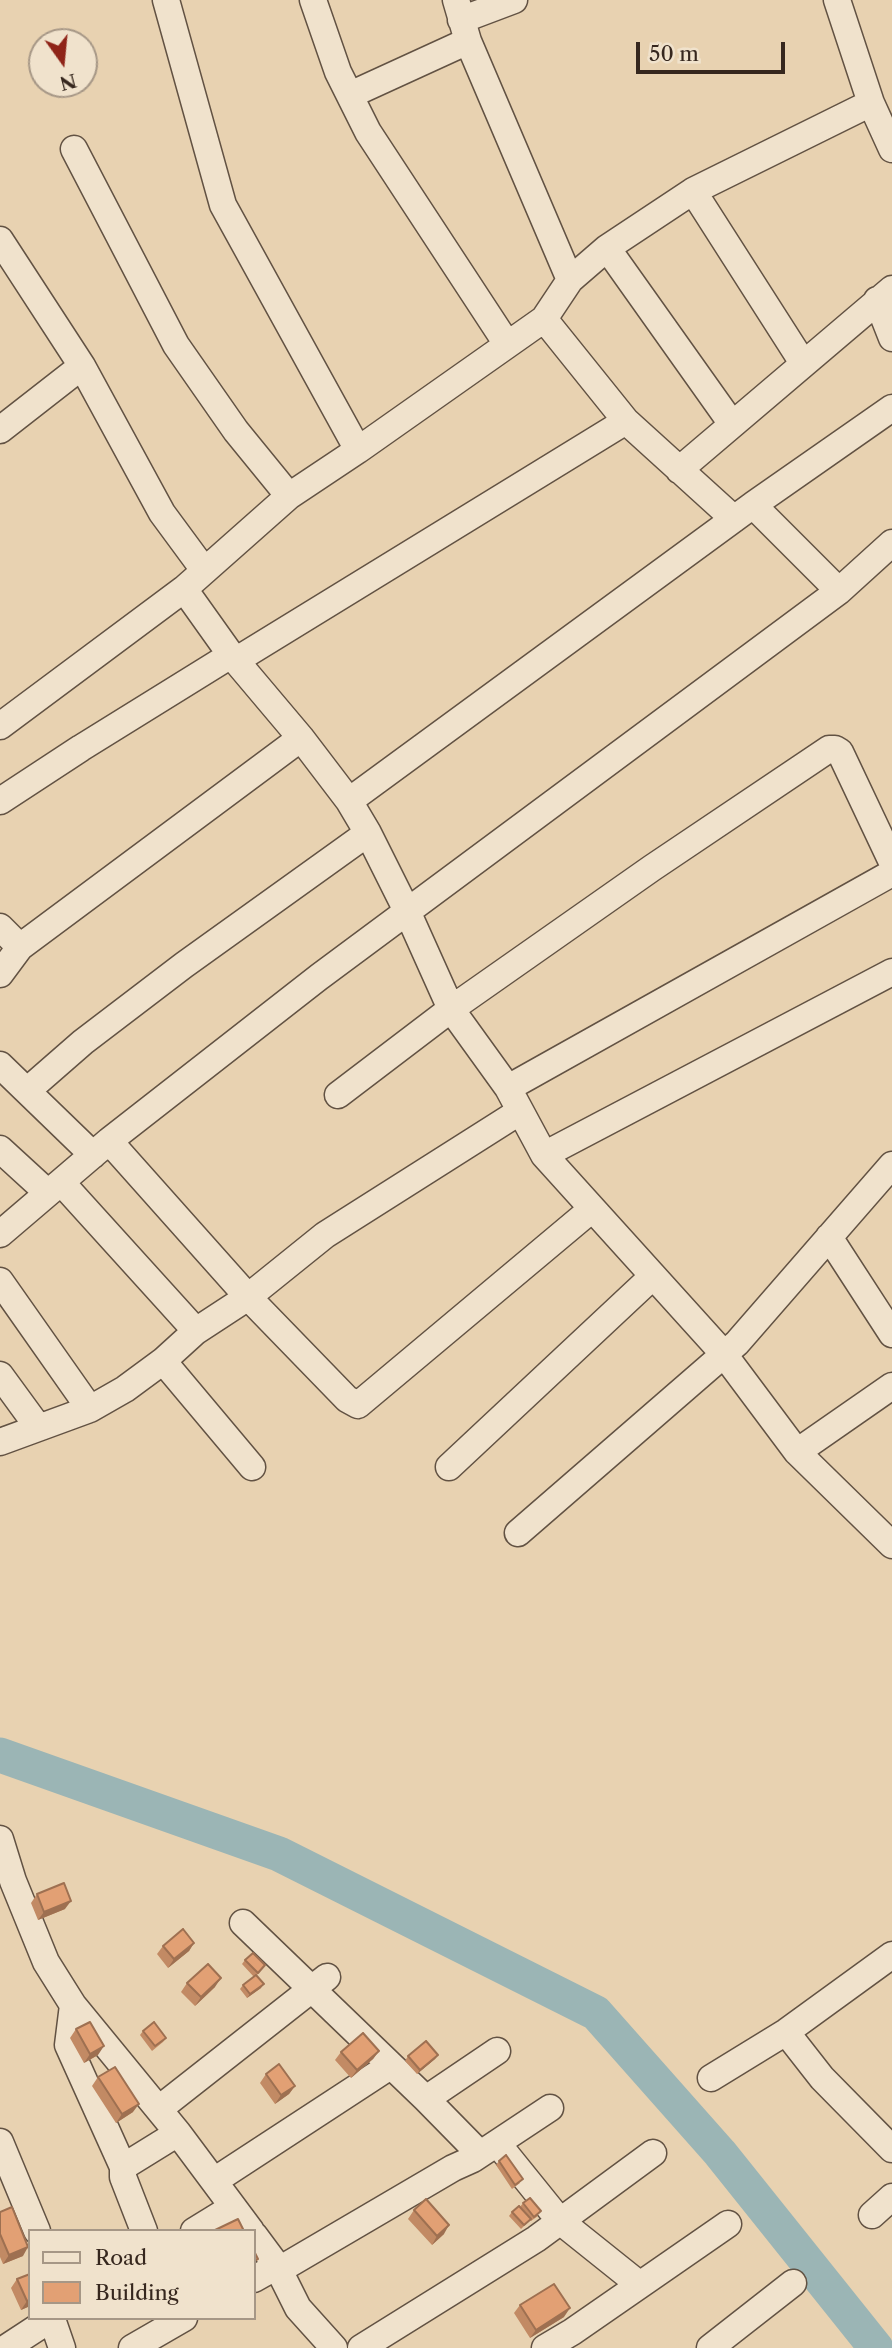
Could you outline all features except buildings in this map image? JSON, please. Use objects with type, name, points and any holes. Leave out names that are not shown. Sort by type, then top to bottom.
[{"type":"street","points":[[166,0],[223,205],[358,450]]},
{"type":"street","points":[[313,0],[338,72],[368,132],[507,344]]},
{"type":"street","points":[[350,95],[462,20],[514,0]]},
{"type":"street","points":[[838,0],[871,103],[891,146]]},
{"type":"street","points":[[462,20],[570,280]]},
{"type":"street","points":[[0,726],[184,589],[289,496],[544,318],[570,280],[607,248],[694,191],[871,103]]},
{"type":"street","points":[[74,149],[176,345],[236,431],[289,496]]},
{"type":"street","points":[[694,191],[803,363]]},
{"type":"street","points":[[0,240],[82,366],[162,513],[204,570]]},
{"type":"street","points":[[607,248],[732,424]]},
{"type":"street","points":[[679,470],[885,295]]},
{"type":"street","points":[[885,295],[892,338]]},
{"type":"street","points":[[544,318],[626,421],[679,470],[743,512],[839,591]]},
{"type":"street","points":[[0,430],[82,366]]},
{"type":"street","points":[[349,802],[743,512],[892,408]]},
{"type":"street","points":[[0,801],[81,748],[626,421]]},
{"type":"street","points":[[0,1234],[101,1148],[407,911],[839,591],[892,543]]},
{"type":"street","points":[[184,589],[233,658],[301,738],[349,802],[368,833],[407,911],[451,1009],[508,1088],[544,1155],[723,1353],[797,1452],[892,1544]]},
{"type":"street","points":[[0,974],[20,947],[301,738]]},
{"type":"street","points":[[338,1095],[451,1009],[652,868],[829,749],[840,752],[892,862]]},
{"type":"street","points":[[28,1090],[83,1042],[184,965],[368,833]]},
{"type":"street","points":[[508,1088],[892,873]]},
{"type":"street","points":[[0,927],[20,947]]},
{"type":"street","points":[[544,1155],[892,972]]},
{"type":"street","points":[[0,1065],[101,1148],[347,1399],[358,1405],[592,1209]]},
{"type":"street","points":[[0,1443],[90,1409],[125,1389],[163,1361],[196,1331],[248,1297],[325,1235],[519,1112]]},
{"type":"street","points":[[0,1149],[55,1188],[196,1331]]},
{"type":"street","points":[[518,1532],[737,1343],[892,1166]]},
{"type":"street","points":[[830,1237],[892,1334]]},
{"type":"street","points":[[449,1467],[652,1277]]},
{"type":"street","points":[[0,1281],[90,1409]]},
{"type":"street","points":[[163,1361],[252,1467]]},
{"type":"street","points":[[0,1375],[38,1427]]},
{"type":"street","points":[[797,1452],[892,1386]]},
{"type":"street","points":[[0,1839],[13,1881],[46,1962],[73,2005],[178,2133],[249,2229]]},
{"type":"street","points":[[243,1923],[319,1983],[390,2066],[426,2099],[489,2148],[560,2221],[640,2285]]},
{"type":"street","points":[[711,2078],[786,2032],[892,1955]]},
{"type":"street","points":[[159,2109],[319,1983]]},
{"type":"street","points":[[73,2005],[68,2045],[123,2167],[122,2177],[143,2229]]},
{"type":"street","points":[[786,2032],[822,2078],[892,2149]]},
{"type":"street","points":[[426,2099],[497,2051]]},
{"type":"street","points":[[214,2180],[390,2066]]},
{"type":"street","points":[[270,2271],[489,2148],[550,2108]]},
{"type":"street","points":[[123,2167],[178,2133]]},
{"type":"street","points":[[0,2141],[11,2199],[35,2229]]},
{"type":"street","points":[[362,2348],[536,2239],[653,2154]]},
{"type":"street","points":[[872,2215],[892,2197]]},
{"type":"street","points":[[197,2229],[233,2207]]},
{"type":"street","points":[[545,2348],[728,2224]]},
{"type":"street","points":[[256,2241],[270,2271],[298,2308],[334,2348]]},
{"type":"street","points":[[710,2348],[793,2283]]},
{"type":"street","points":[[6,2348],[49,2320]]},
{"type":"street","points":[[53,2320],[62,2348]]},
{"type":"street","points":[[132,2348],[181,2320]]},
{"type":"waterway","points":[[0,1755],[279,1854],[596,2013],[720,2153],[876,2348]]}]
